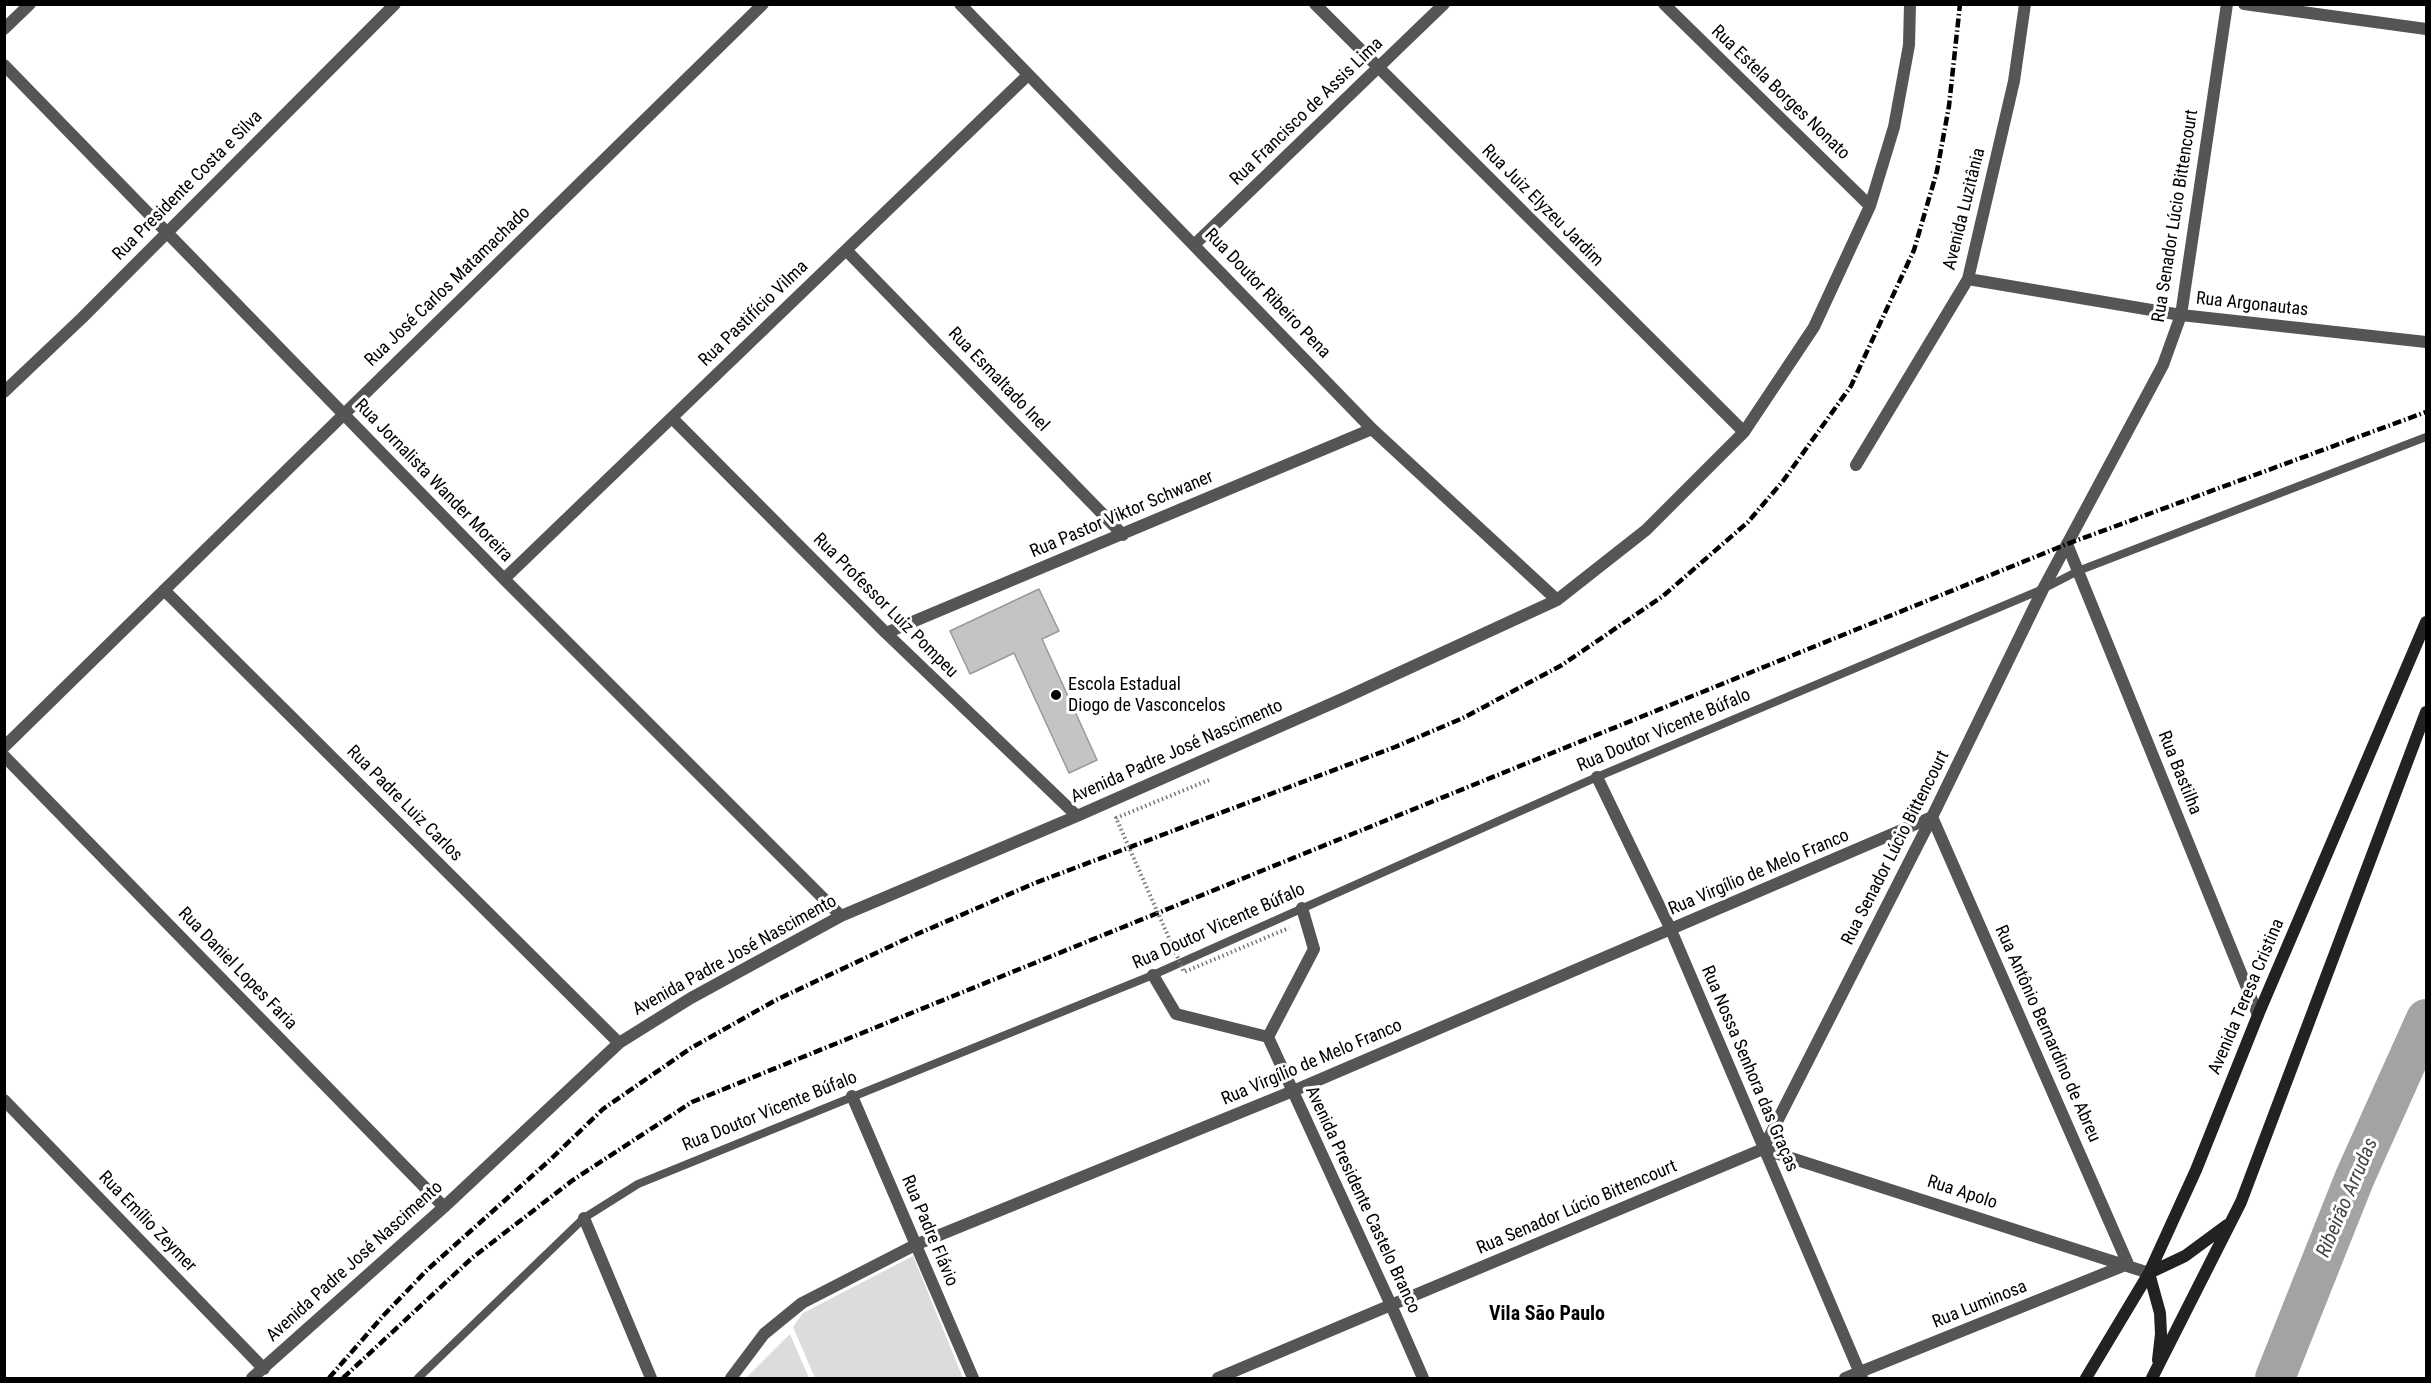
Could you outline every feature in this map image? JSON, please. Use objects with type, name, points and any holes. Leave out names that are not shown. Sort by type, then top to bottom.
[{"type":"main road","name":"Avenida Teresa Cristina","points":[[2086,1378],[2149,1273],[2196,1170],[2258,1015],[2427,622]]},
{"type":"main road","points":[[2153,1377],[2241,1202],[2427,712]]},
{"type":"main road","points":[[2153,1377],[2161,1334],[2160,1313],[2149,1273],[2185,1256],[2217,1234],[2231,1221]]},
{"type":"street","points":[[4,29],[30,4]]},
{"type":"street","name":"Rua Presidente Costa e Silva","points":[[4,392],[395,4]]},
{"type":"street","name":"Rua José Carlos Matamachado","points":[[4,747],[763,4]]},
{"type":"street","name":"Rua Doutor Ribeiro Pena","points":[[960,4],[1372,429],[1557,600]]},
{"type":"street","name":"Rua Juiz Elyzeu Jardim","points":[[1315,4],[1378,70],[1744,432]]},
{"type":"street","name":"Rua Francisco de Assis Lima","points":[[1194,245],[1444,4]]},
{"type":"street","name":"Rua Estela Borges Nonato","points":[[1664,4],[1870,207]]},
{"type":"street","name":"Avenida Padre José Nascimento","points":[[252,1378],[444,1207],[619,1043],[691,998],[841,916],[1077,816],[1342,699],[1557,600],[1646,530],[1744,432],[1814,327],[1870,207],[1894,127],[1909,45],[1910,4]]},
{"type":"street","name":"Avenida Luzitânia","points":[[1856,465],[1968,279],[2014,81],[2025,4]]},
{"type":"street","name":"Rua Senador Lúcio Bittencourt","points":[[1218,1378],[1763,1149],[1932,817],[2043,589],[2163,365],[2181,315],[2227,4]]},
{"type":"street","points":[[2244,4],[2427,29]]},
{"type":"street","name":"Rua Jornalista Wander Moreira","points":[[4,65],[504,579],[841,916]]},
{"type":"street","name":"Rua Pastifício Vilma","points":[[504,579],[1028,75]]},
{"type":"street","name":"Rua Esmaltado Inel","points":[[846,250],[1123,535]]},
{"type":"street","name":"Rua Argonautas","points":[[1968,279],[2181,315],[2427,342]]},
{"type":"street","name":"Rua Professor Luiz Pompeu","points":[[672,418],[886,633],[1077,816]]},
{"type":"street","name":"Rua Pastor Viktor Schwaner","points":[[886,633],[1372,429]]},
{"type":"street","name":"Rua Bastilha","points":[[2067,544],[2258,1015]]},
{"type":"street","name":"Rua Padre Luiz Carlos","points":[[164,590],[619,1043]]},
{"type":"street","name":"Rua Daniel Lopes Faria","points":[[4,756],[444,1207]]},
{"type":"street","name":"Rua Nossa Senhora das Graças","points":[[1597,777],[1671,930],[1861,1375]]},
{"type":"street","name":"Rua Virgílio de Melo Franco","points":[[731,1378],[764,1334],[802,1303],[915,1245],[1293,1091],[1932,817]]},
{"type":"street","name":"Rua Antônio Bernardino de Abreu","points":[[1932,817],[2128,1264]]},
{"type":"street","points":[[1153,975],[1176,1014],[1268,1037],[1314,949],[1302,908]]},
{"type":"street","name":"Avenida Presidente Castelo Branco","points":[[1268,1037],[1423,1378]]},
{"type":"street","name":"Rua Padre Flávio","points":[[852,1096],[973,1378]]},
{"type":"street","name":"Rua Emílio Zeymer","points":[[4,1100],[264,1369]]},
{"type":"street","name":"Rua Apolo","points":[[1763,1149],[2128,1264],[2149,1273]]},
{"type":"street","points":[[584,1218],[651,1378]]},
{"type":"street","name":"Rua Luminosa","points":[[1845,1378],[1861,1375],[2128,1264]]},
{"type":"lane","name":"Rua Doutor Vicente Búfalo","points":[[418,1378],[584,1218],[638,1184],[1153,975],[1597,777],[2043,589],[2078,572],[2426,437]]},
{"type":"path","points":[[1209,780],[1116,818],[1184,972],[1289,928]]},
{"type":"shaded area","points":[[913,1256],[963,1378],[815,1378],[793,1327],[803,1313]]},
{"type":"shaded area","points":[[790,1334],[809,1378],[746,1378]]},
{"type":"building","points":[[1039,589],[1059,631],[1042,639],[1097,760],[1069,773],[1014,653],[970,674],[950,631]]},
{"type":"waterway","name":"Ribeirão Arrudas","points":[[2275,1378],[2355,1177],[2426,1019]]},
{"type":"railway","points":[[329,1378],[427,1270],[603,1109],[691,1048],[776,1000],[908,938],[1035,883],[1395,747],[1463,718],[1562,665],[1663,596],[1748,522],[1783,481],[1851,386],[1914,250],[1937,171],[1949,106],[1960,4]]},
{"type":"railway","points":[[343,1378],[472,1258],[573,1180],[692,1102],[2067,544],[2426,412]]},
{"type":"place","name":"Escola Estadual Diogo de Vasconcelos","points":[[1056,695]]},
{"type":"district","name":"Vila São Paulo","points":[[1547,1315]]}]
